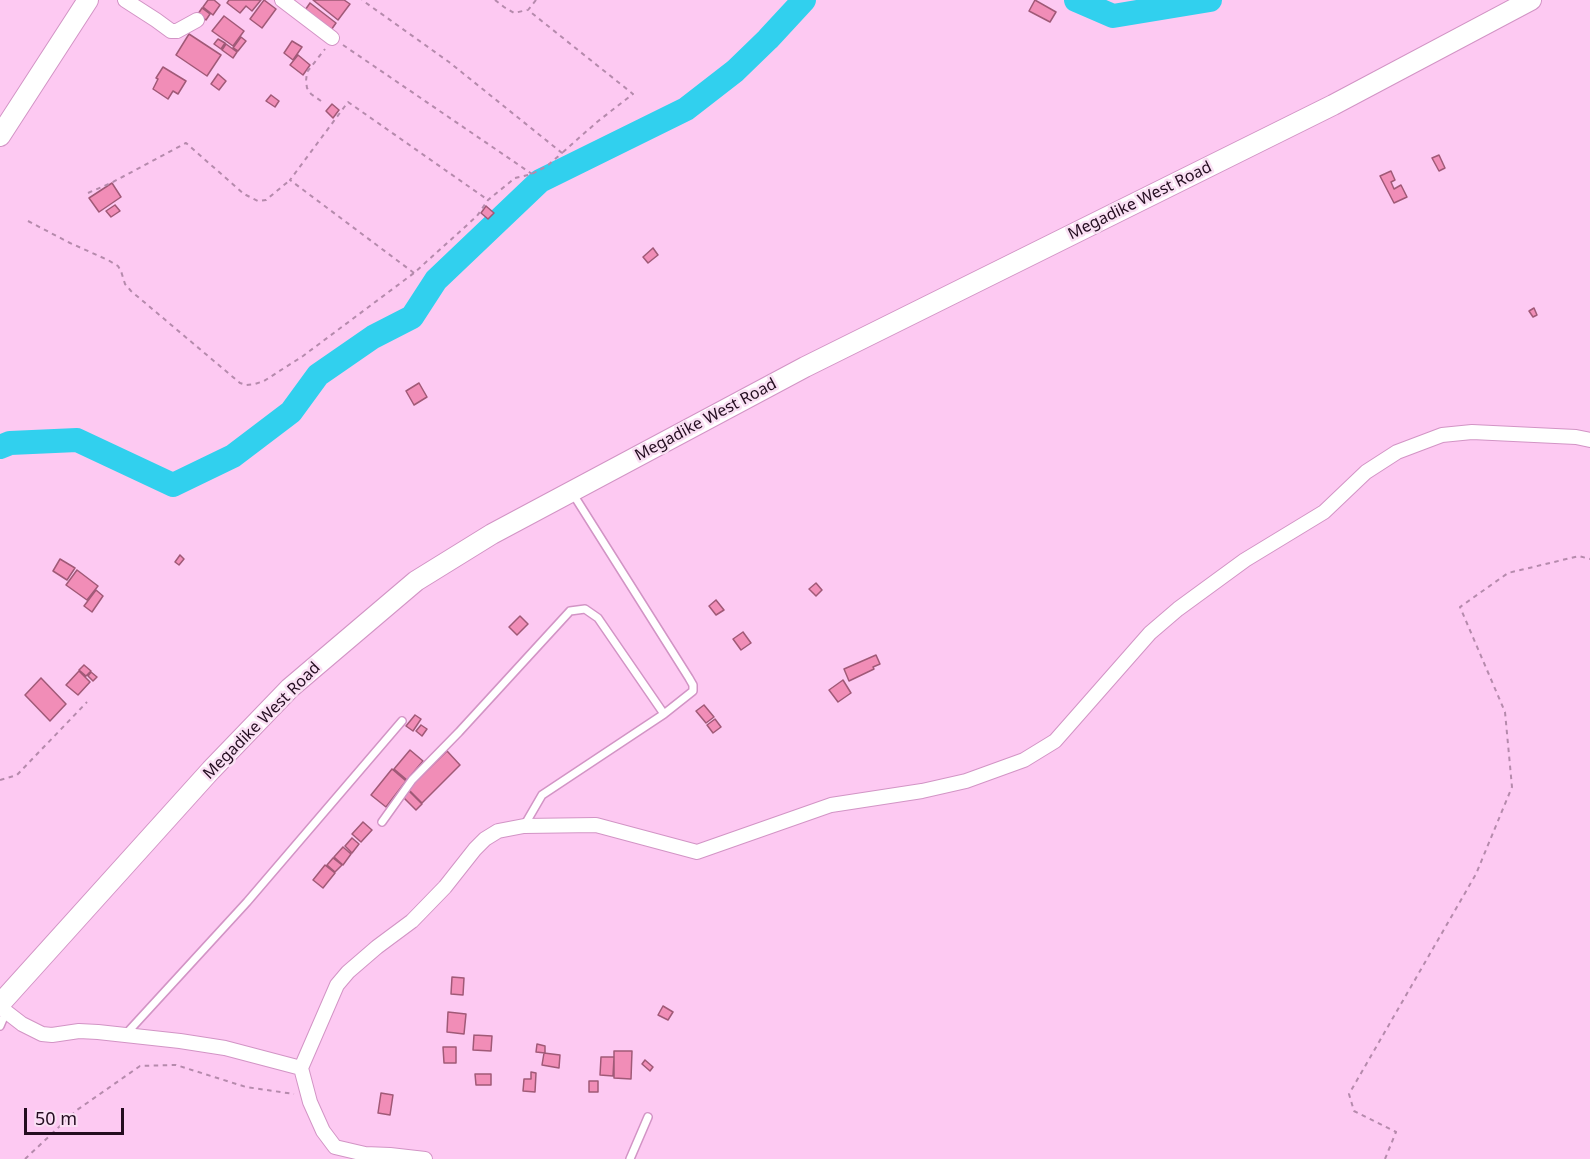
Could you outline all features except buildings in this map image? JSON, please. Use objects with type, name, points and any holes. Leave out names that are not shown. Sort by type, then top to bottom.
[{"type":"street","points":[[0,136],[88,0]]},
{"type":"street","points":[[125,0],[171,31],[177,31],[197,21]]},
{"type":"street","points":[[282,0],[332,38]]},
{"type":"street","name":"Megadike West Road","points":[[2,1008],[212,770],[290,688],[416,581],[492,534],[805,367],[1333,105],[1531,0]]},
{"type":"street","points":[[425,1159],[365,1154],[335,1147],[323,1131],[310,1102],[301,1068],[337,985],[348,972],[377,947],[412,921],[445,887],[484,839],[498,831],[525,826],[596,825],[697,852],[831,805],[966,782],[1024,760],[1055,741],[1150,633],[1178,609],[1245,560],[1324,512],[1366,472],[1397,452],[1442,435],[1472,432],[1576,437],[1590,440]]},
{"type":"street","points":[[2,1008],[21,1024],[42,1034],[52,1035],[79,1031],[180,1041],[225,1048],[301,1068]]},
{"type":"lane","points":[[525,826],[542,795],[664,714],[693,691],[693,685],[571,491]]},
{"type":"lane","points":[[382,822],[412,780],[570,611],[585,609],[598,618],[664,714]]},
{"type":"lane","points":[[125,1035],[247,902],[402,721]]},
{"type":"lane","points":[[0,1026],[2,1008]]},
{"type":"lane","points":[[630,1159],[648,1117]]},
{"type":"path","points":[[362,0],[449,62],[562,153]]},
{"type":"path","points":[[495,0],[514,13],[528,10],[536,0]]},
{"type":"path","points":[[28,221],[117,266],[125,284],[131,291],[240,383],[246,385],[264,381],[303,356],[414,273],[477,216],[488,200],[515,178],[532,174],[547,166],[633,94],[528,10]]},
{"type":"path","points":[[321,101],[307,88],[307,72],[332,38],[532,174]]},
{"type":"path","points":[[88,193],[186,143],[244,194],[258,201],[266,200],[290,180],[348,102],[488,200]]},
{"type":"path","points":[[290,180],[414,273]]},
{"type":"path","points":[[1384,1159],[1396,1132],[1354,1111],[1349,1094],[1476,874],[1512,788],[1505,712],[1460,607],[1508,573],[1579,556],[1590,560]]},
{"type":"path","points":[[0,780],[17,775],[87,702]]},
{"type":"path","points":[[25,1159],[77,1110],[140,1066],[176,1065],[246,1087],[291,1092],[310,1102]]},
{"type":"waterway","points":[[0,447],[10,443],[77,440],[173,485],[233,456],[291,412],[318,375],[373,337],[412,317],[436,280],[540,181],[686,109],[735,71],[804,0]]},
{"type":"waterway","points":[[1076,0],[1113,16],[1210,0]]}]
